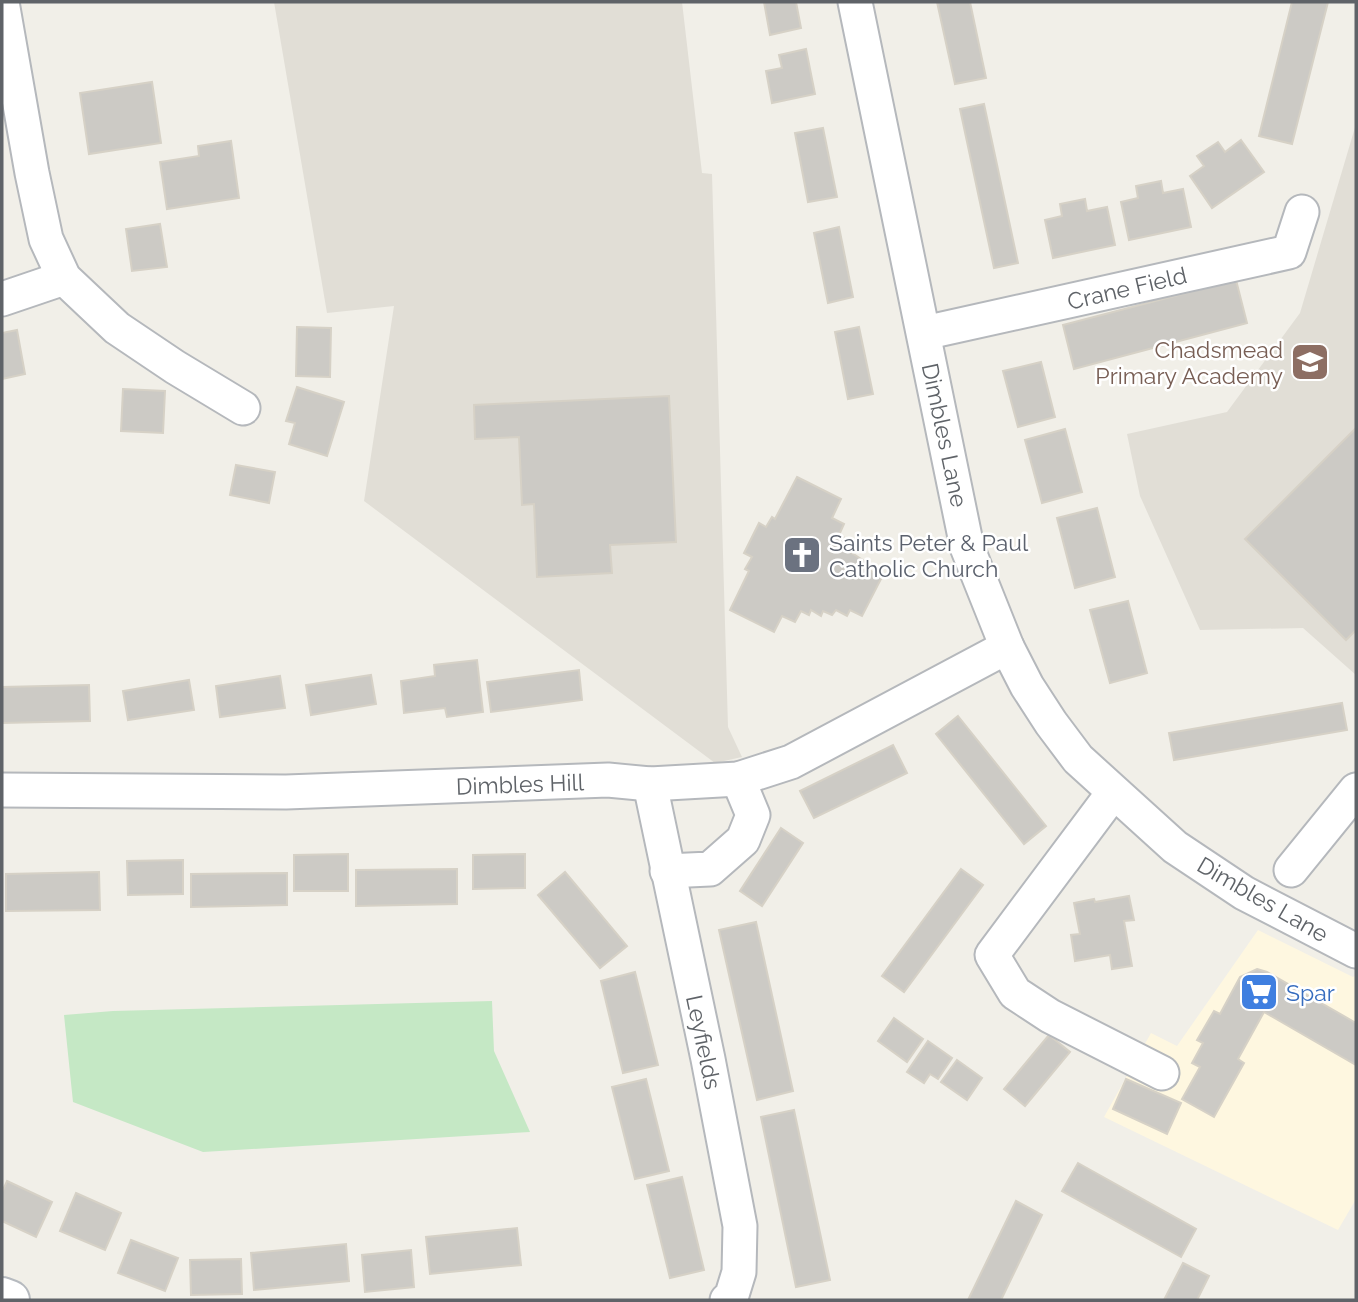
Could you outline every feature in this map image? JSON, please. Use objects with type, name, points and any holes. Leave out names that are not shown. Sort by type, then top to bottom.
[{"type":"street","points":[[2,2],[46,239],[64,278],[117,328],[243,408]]},
{"type":"street","name":"Dimbles Lane","points":[[855,2],[967,547],[1007,647],[1027,686],[1078,759],[1175,847],[1244,893],[1356,951]]},
{"type":"street","name":"Crane Field","points":[[924,333],[1289,252],[1302,212]]},
{"type":"street","points":[[2,299],[64,278]]},
{"type":"street","name":"Dimbles Hill","points":[[2,790],[286,792],[608,780],[650,784],[737,779],[791,762],[1007,647]]},
{"type":"street","points":[[667,871],[710,869],[743,840],[753,815],[737,779]]},
{"type":"street","name":"Leyfields","points":[[650,784],[740,1226],[739,1272],[731,1297],[727,1300]]},
{"type":"street","points":[[1279,912],[1291,870],[1356,790]]},
{"type":"street","points":[[1113,793],[992,955],[1016,993],[1050,1016],[1162,1073]]},
{"type":"street","points":[[1244,893],[1291,870]]},
{"type":"street","points":[[2,1297],[10,1300]]},
{"type":"shaded area","points":[[274,2],[682,2],[702,173],[712,174],[728,727],[742,757],[715,763],[364,501],[394,306],[327,313]]},
{"type":"shaded area","name":"Chadsmead Primary Academy","points":[[1356,124],[1356,675],[1303,628],[1200,630],[1140,496],[1127,434],[1227,412],[1300,313]]},
{"type":"shaded area","points":[[1258,930],[1353,977],[1356,975],[1356,1199],[1338,1230],[1104,1117],[1151,1033],[1177,1046]]},
{"type":"green space","points":[[492,1001],[494,1051],[530,1132],[203,1152],[73,1102],[64,1015],[113,1011]]},
{"type":"building","points":[[764,2],[796,2],[801,28],[770,35]]},
{"type":"building","points":[[937,2],[970,2],[986,78],[955,84]]},
{"type":"building","points":[[1292,2],[1328,2],[1292,144],[1259,136]]},
{"type":"building","points":[[806,49],[815,94],[772,103],[766,71],[782,68],[779,55]]},
{"type":"building","points":[[152,82],[161,143],[89,154],[80,93]]},
{"type":"building","points":[[984,104],[1018,263],[994,268],[960,109]]},
{"type":"building","points":[[823,128],[837,197],[808,202],[795,133]]},
{"type":"building","points":[[1241,140],[1264,172],[1212,208],[1190,176],[1204,166],[1197,156],[1218,142],[1225,152]]},
{"type":"building","points":[[231,141],[239,198],[167,209],[160,162],[199,156],[198,146]]},
{"type":"building","points":[[1161,181],[1163,193],[1183,189],[1191,227],[1129,240],[1121,202],[1138,198],[1136,186]]},
{"type":"building","points":[[1085,199],[1087,211],[1107,207],[1115,245],[1053,258],[1045,220],[1062,216],[1060,204]]},
{"type":"building","points":[[160,224],[167,267],[132,271],[126,229]]},
{"type":"building","points":[[839,227],[853,297],[828,303],[814,233]]},
{"type":"building","points":[[1236,280],[1247,323],[1074,369],[1063,325]]},
{"type":"building","points":[[297,327],[331,328],[330,377],[296,376]]},
{"type":"building","points":[[859,327],[873,394],[848,399],[835,332]]},
{"type":"building","points":[[17,330],[25,374],[2,379],[2,333]]},
{"type":"building","points":[[1041,362],[1055,417],[1018,427],[1003,371]]},
{"type":"building","points":[[297,387],[344,402],[327,456],[289,444],[295,423],[286,421]]},
{"type":"building","points":[[123,389],[165,391],[163,433],[121,431]]},
{"type":"building","points":[[669,396],[676,542],[610,545],[612,573],[537,577],[534,504],[522,505],[519,437],[475,439],[474,405]]},
{"type":"building","points":[[1356,428],[1356,630],[1346,640],[1245,539]]},
{"type":"building","points":[[1065,429],[1082,492],[1042,503],[1025,440]]},
{"type":"building","points":[[236,465],[275,472],[269,503],[230,495]]},
{"type":"building","name":"Saints Peter & Paul Catholic Church","points":[[797,477],[841,499],[832,518],[844,524],[839,535],[847,539],[844,543],[854,548],[852,553],[872,566],[869,570],[882,577],[862,616],[850,610],[847,616],[836,610],[832,615],[823,611],[821,616],[811,610],[809,615],[801,611],[795,622],[782,616],[774,632],[730,610],[749,571],[745,569],[752,557],[744,553],[759,523],[766,527],[772,517],[775,519]]},
{"type":"building","points":[[1097,508],[1115,577],[1075,588],[1057,518]]},
{"type":"building","points":[[1128,601],[1147,673],[1110,683],[1090,610]]},
{"type":"building","points":[[477,660],[483,712],[447,717],[445,708],[404,713],[401,681],[435,676],[434,665]]},
{"type":"building","points":[[579,670],[582,700],[491,712],[487,682]]},
{"type":"building","points":[[371,675],[376,704],[311,715],[306,685]]},
{"type":"building","points":[[280,676],[285,708],[220,717],[216,686]]},
{"type":"building","points":[[189,680],[194,710],[128,720],[123,691]]},
{"type":"building","points":[[89,685],[90,721],[2,723],[2,687]]},
{"type":"building","points":[[1342,703],[1347,730],[1174,760],[1169,733]]},
{"type":"building","points":[[958,716],[1046,826],[1024,844],[936,734]]},
{"type":"building","points":[[893,745],[907,773],[814,818],[800,791]]},
{"type":"building","points":[[781,828],[803,843],[762,906],[740,891]]},
{"type":"building","points":[[348,854],[348,891],[294,891],[294,855]]},
{"type":"building","points":[[525,854],[525,888],[473,889],[473,855]]},
{"type":"building","points":[[183,860],[183,894],[128,895],[127,861]]},
{"type":"building","points":[[457,869],[457,904],[356,906],[356,870]]},
{"type":"building","points":[[961,869],[983,885],[904,992],[882,976]]},
{"type":"building","points":[[99,872],[100,910],[6,911],[6,874]]},
{"type":"building","points":[[565,872],[627,946],[600,968],[538,895]]},
{"type":"building","points":[[287,873],[287,905],[191,907],[191,874]]},
{"type":"building","points":[[1129,896],[1134,920],[1124,921],[1132,966],[1112,969],[1110,955],[1075,961],[1071,935],[1080,934],[1074,903]]},
{"type":"building","points":[[756,922],[793,1091],[757,1100],[719,930]]},
{"type":"building","points":[[1257,969],[1267,972],[1356,1023],[1356,1065],[1264,1012],[1238,1059],[1244,1063],[1214,1117],[1182,1099],[1200,1067],[1192,1063],[1203,1043],[1197,1040],[1214,1011],[1220,1014],[1240,977]]},
{"type":"building","points":[[635,972],[658,1065],[623,1073],[601,981]]},
{"type":"building","points":[[894,1018],[923,1039],[907,1062],[878,1041]]},
{"type":"building","points":[[1049,1035],[1070,1052],[1025,1106],[1004,1089]]},
{"type":"building","points":[[928,1041],[952,1058],[938,1079],[930,1074],[924,1083],[907,1072]]},
{"type":"building","points":[[957,1060],[982,1078],[967,1100],[941,1082]]},
{"type":"building","points":[[646,1079],[669,1171],[635,1179],[612,1087]]},
{"type":"building","points":[[1126,1079],[1181,1103],[1167,1134],[1113,1109]]},
{"type":"building","points":[[794,1110],[830,1280],[796,1287],[761,1117]]},
{"type":"building","points":[[1078,1163],[1196,1229],[1181,1257],[1062,1191]]},
{"type":"building","points":[[682,1177],[704,1270],[670,1278],[647,1185]]},
{"type":"building","points":[[7,1181],[52,1202],[36,1237],[2,1221],[2,1192]]},
{"type":"building","points":[[76,1193],[121,1213],[105,1250],[60,1231]]},
{"type":"building","points":[[1016,1201],[1042,1215],[1001,1300],[968,1300]]},
{"type":"building","points":[[517,1228],[521,1265],[430,1274],[426,1237]]},
{"type":"building","points":[[131,1240],[178,1258],[165,1291],[118,1273]]},
{"type":"building","points":[[346,1244],[349,1281],[254,1290],[251,1253]]},
{"type":"building","points":[[411,1250],[414,1287],[365,1292],[362,1255]]},
{"type":"building","points":[[241,1259],[242,1294],[191,1295],[190,1260]]},
{"type":"building","points":[[1183,1263],[1209,1276],[1197,1300],[1164,1300]]},
{"type":"place","name":"Chadsmead Primary Academy","points":[[1310,362]]},
{"type":"place","name":"Saints Peter & Paul Catholic Church","points":[[802,555]]},
{"type":"place","name":"Spar","points":[[1259,992]]}]
